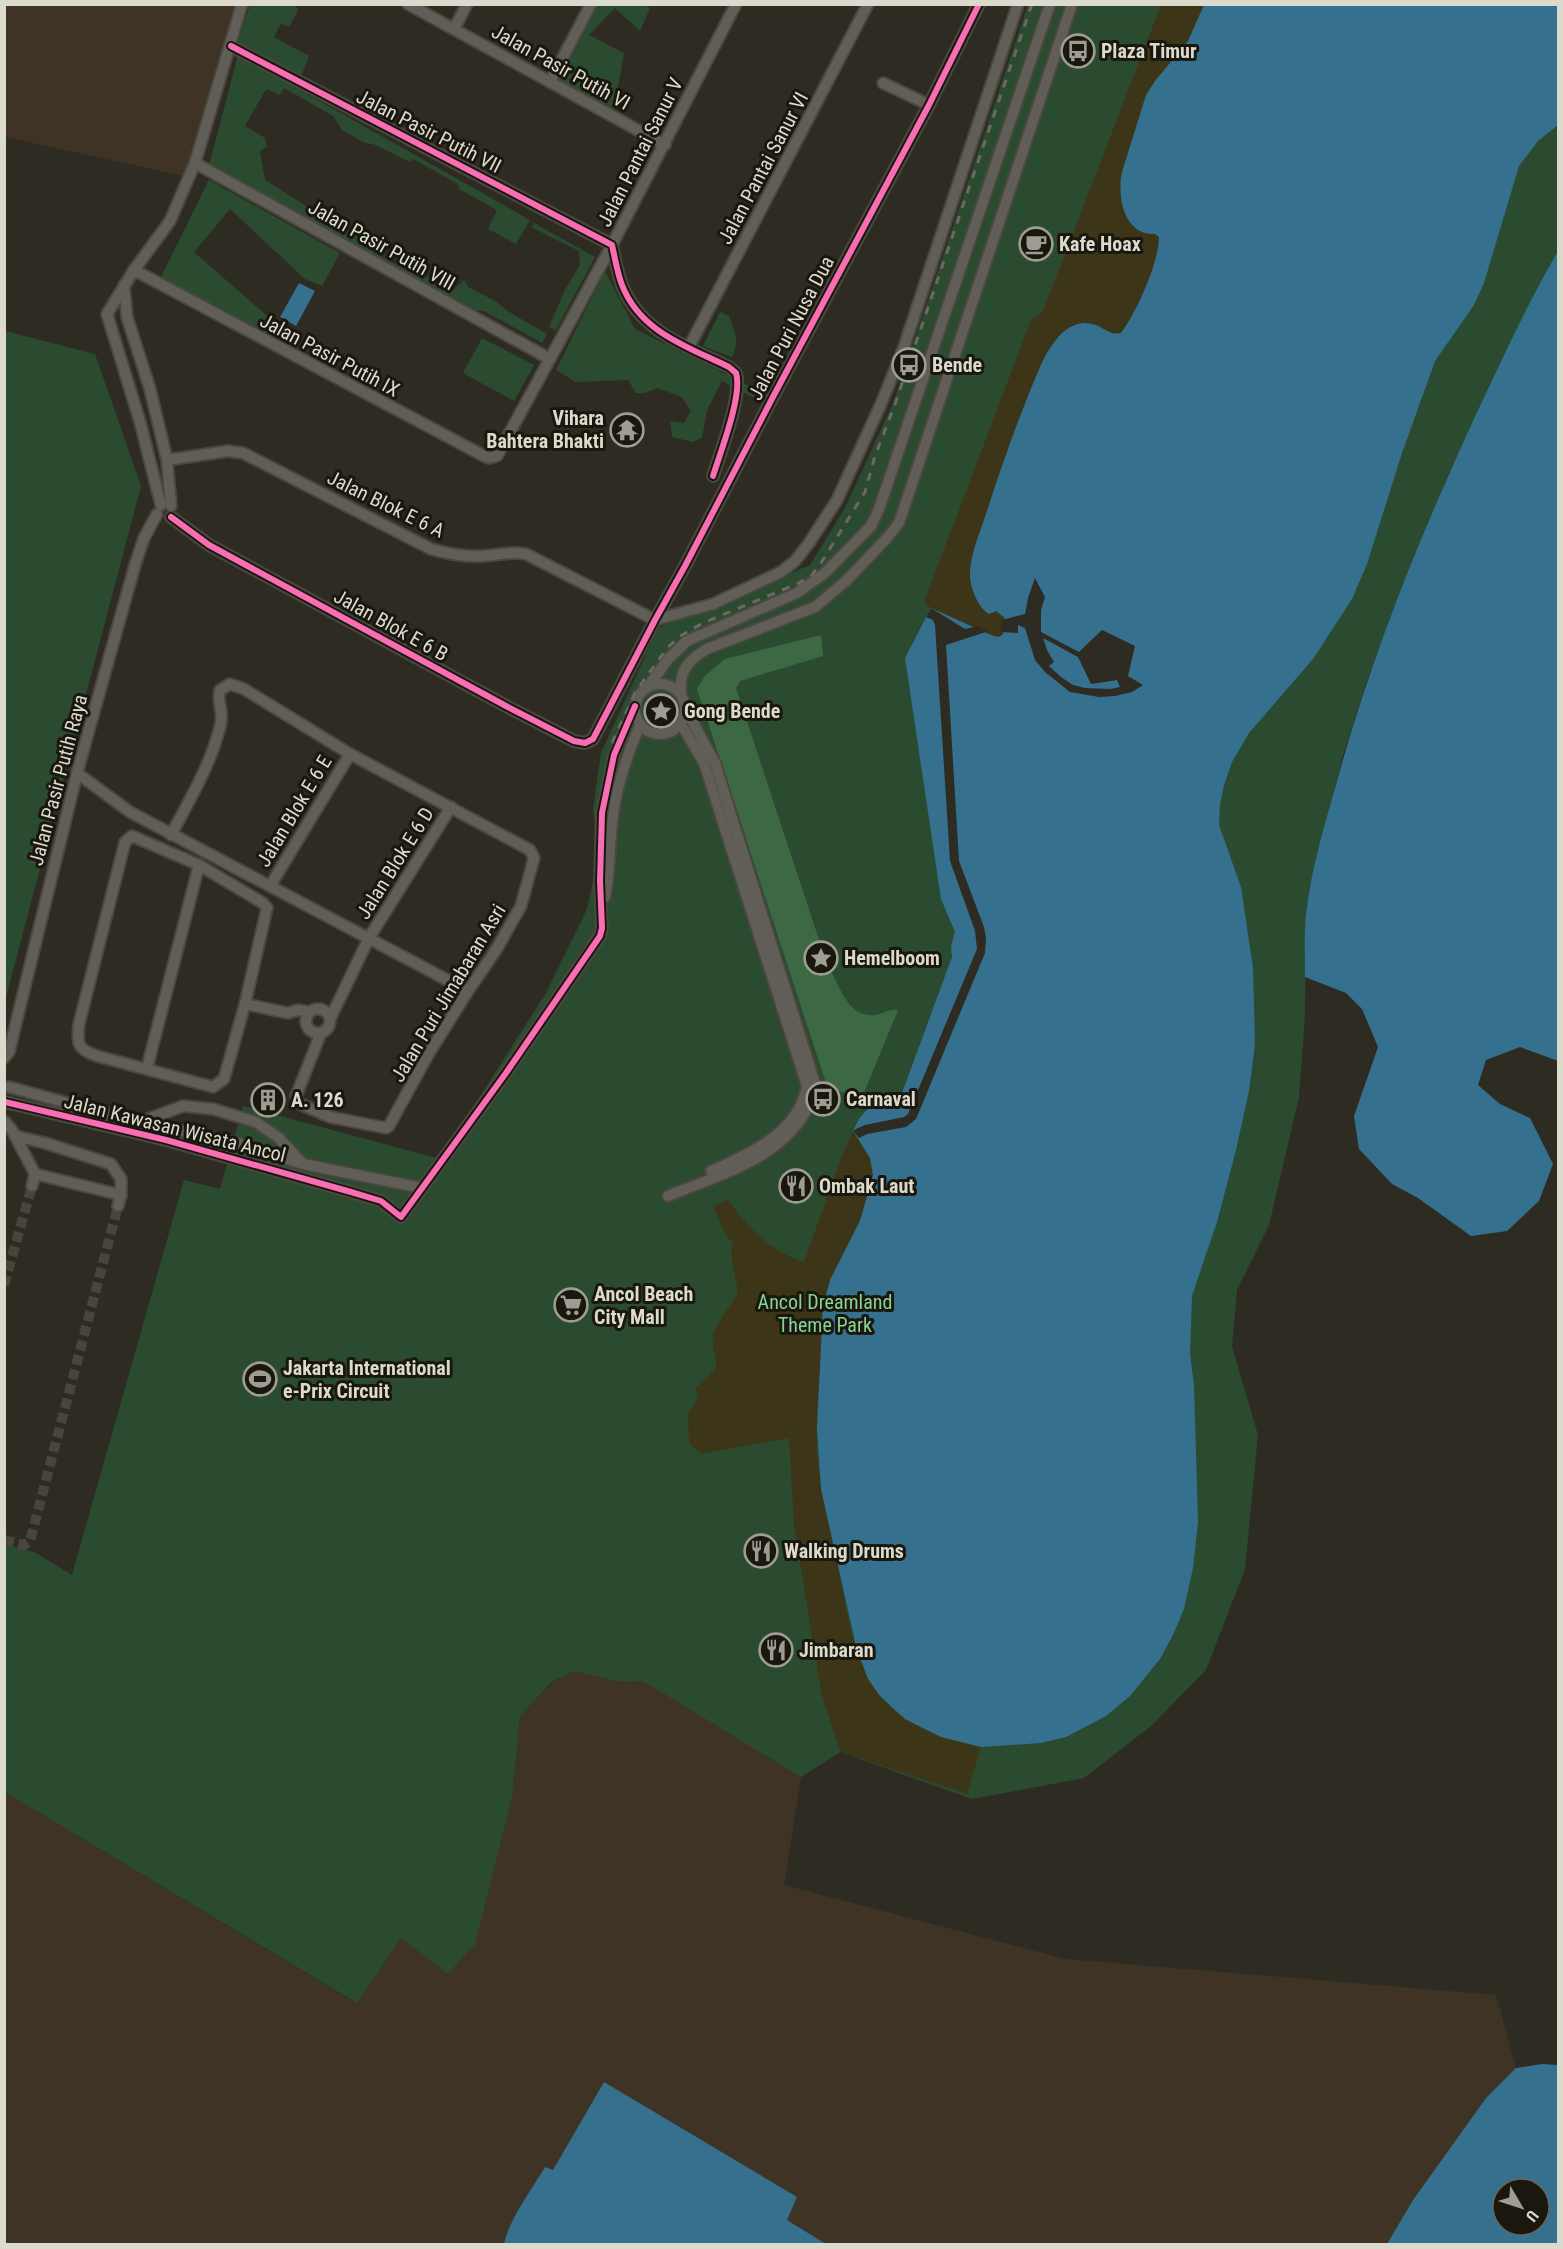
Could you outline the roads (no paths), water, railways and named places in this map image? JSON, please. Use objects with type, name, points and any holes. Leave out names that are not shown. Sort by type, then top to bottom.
[{"type":"street","points":[[165,510],[106,314],[134,270],[170,221],[195,163],[242,4]]},
{"type":"street","name":"Jalan Pasir Putih VI","points":[[408,4],[665,145]]},
{"type":"street","points":[[454,29],[467,4]]},
{"type":"street","points":[[550,82],[591,4]]},
{"type":"street","name":"Jalan Pantai Sanur V","points":[[504,441],[612,245],[736,4]]},
{"type":"street","name":"Jalan Pantai Sanur VI","points":[[689,348],[868,4]]},
{"type":"street","name":"Jalan Puri Nusa Dua","points":[[598,732],[980,4]]},
{"type":"street","points":[[655,620],[712,604],[781,572],[795,561],[809,543],[837,500],[904,347],[1018,4]]},
{"type":"street","points":[[648,687],[668,659],[687,641],[797,593],[812,584],[870,526],[879,508],[1050,4]]},
{"type":"street","points":[[681,724],[704,763],[807,1086],[804,1100],[794,1117],[766,1144],[666,1193],[744,1165],[770,1151],[801,1122],[811,1104],[816,1087],[715,763],[686,710],[680,680],[684,667],[693,657],[707,649],[815,606],[834,591],[899,523],[935,409],[1072,4]]},
{"type":"street","name":"Jalan Pasir Putih VII","points":[[231,46],[612,245]]},
{"type":"street","points":[[883,83],[929,105]]},
{"type":"street","name":"Jalan Pasir Putih VIII","points":[[195,163],[550,359]]},
{"type":"street","points":[[612,245],[622,286],[648,324],[662,334],[729,367],[737,377],[737,391],[713,476]]},
{"type":"street","name":"Jalan Pasir Putih IX","points":[[134,270],[484,456],[489,458],[497,456],[504,441]]},
{"type":"street","points":[[124,285],[127,317],[150,389],[167,460],[165,510]]},
{"type":"street","points":[[132,397],[150,389]]},
{"type":"street","points":[[915,403],[935,409]]},
{"type":"street","name":"Jalan Blok E 6 A","points":[[167,460],[228,451],[243,453],[431,549],[451,555],[483,556],[514,552],[526,554],[655,620]]},
{"type":"street","name":"Jalan Blok E 6 B","points":[[165,510],[208,545],[574,741],[585,743],[593,739],[598,732]]},
{"type":"street","name":"Jalan Pasir Putih Raya","points":[[4,1058],[9,1053],[76,773],[135,565],[144,538],[165,510]]},
{"type":"street","name":"Jalan Puri Jimabaran Asri","points":[[171,835],[210,760],[223,714],[219,702],[220,690],[230,684],[244,688],[350,754],[527,847],[534,858],[521,906],[496,950],[429,1053],[389,1126],[386,1128],[330,1117],[301,1106],[296,1096],[321,1034]]},
{"type":"street","points":[[422,1188],[506,1073],[600,936],[602,928],[602,813],[614,754],[641,692],[654,684],[665,684],[681,693]]},
{"type":"street","points":[[635,706],[636,717],[640,724],[657,734],[669,733],[681,724],[686,710]]},
{"type":"street","points":[[601,912],[608,881],[614,810],[625,758],[640,724]]},
{"type":"street","name":"Jalan Blok E 6 E","points":[[270,886],[350,754]]},
{"type":"street","points":[[76,773],[130,812],[171,835],[468,991]]},
{"type":"street","name":"Jalan Blok E 6 D","points":[[330,1019],[369,938],[451,807]]},
{"type":"street","points":[[132,836],[199,865],[263,903],[267,908],[245,1004],[224,1079],[213,1087],[84,1052],[78,1038],[79,1024],[126,842],[132,836]]},
{"type":"street","points":[[147,1068],[199,865]]},
{"type":"street","points":[[245,1004],[288,1013],[298,1010],[310,1012],[319,1009],[328,1014],[330,1019],[328,1028],[321,1034],[310,1031],[306,1024],[310,1012]]},
{"type":"street","points":[[288,1013],[295,1021],[306,1024]]},
{"type":"street","points":[[5,1102],[7,1082]]},
{"type":"street","name":"Jalan Kawasan Wisata Ancol","points":[[5,1102],[166,1140],[351,1192],[381,1201],[401,1217],[422,1188],[303,1164],[240,1144],[139,1122],[7,1082]]},
{"type":"street","points":[[139,1122],[183,1106],[213,1109],[256,1122],[279,1138],[303,1164]]},
{"type":"street","points":[[4,1121],[15,1136],[35,1174],[32,1186]]},
{"type":"street","points":[[15,1136],[111,1164],[121,1179],[118,1206]]},
{"type":"street","points":[[35,1174],[121,1195]]},
{"type":"street","points":[[351,1192],[357,1175]]},
{"type":"water","points":[[1204,5],[1558,5],[1558,125],[1538,141],[1519,166],[1484,283],[1474,305],[1435,361],[1402,453],[1367,564],[1352,599],[1313,659],[1249,733],[1232,762],[1224,785],[1219,825],[1241,887],[1253,968],[1255,1044],[1249,1091],[1236,1150],[1217,1222],[1192,1296],[1190,1353],[1194,1386],[1198,1522],[1193,1568],[1184,1609],[1160,1659],[1130,1696],[1106,1716],[1066,1737],[1041,1743],[981,1747],[941,1737],[905,1719],[880,1696],[868,1679],[856,1646],[821,1489],[817,1428],[823,1307],[830,1280],[860,1221],[873,1175],[870,1158],[853,1131],[870,1108],[898,1104],[952,957],[951,946],[955,932],[941,899],[905,658],[931,608],[993,636],[999,637],[1003,634],[1005,618],[996,611],[989,614],[985,611],[973,591],[970,575],[975,545],[1018,423],[1040,367],[1055,340],[1072,326],[1081,323],[1089,323],[1109,332],[1121,333],[1146,287],[1155,260],[1159,237],[1155,234],[1144,233],[1129,221],[1122,202],[1122,172],[1146,95],[1188,41]]},
{"type":"water","points":[[1558,251],[1558,1061],[1520,1047],[1486,1060],[1478,1085],[1500,1104],[1530,1118],[1553,1164],[1539,1201],[1507,1231],[1471,1236],[1418,1198],[1392,1184],[1359,1149],[1354,1116],[1378,1047],[1362,1009],[1346,993],[1305,977],[1306,914],[1319,847],[1350,735],[1398,598],[1473,421],[1524,314]]},
{"type":"water","points":[[299,283],[315,291],[296,326],[280,317]]},
{"type":"water","points":[[1542,2064],[1558,2065],[1558,2244],[1387,2244],[1413,2200],[1486,2098],[1516,2068]]},
{"type":"water","points":[[604,2082],[797,2197],[787,2220],[826,2244],[504,2244],[511,2224],[522,2204],[545,2167],[553,2170]]},
{"type":"tunnel","points":[[4,1285],[32,1186]]},
{"type":"tunnel","points":[[4,1540],[24,1545],[30,1541],[118,1206]]},
{"type":"railway","points":[[612,743],[636,691],[668,647],[682,635],[703,623],[799,583],[812,575],[865,492],[875,456],[894,407],[1032,4]]},
{"type":"place","name":"Plaza Timur","points":[[1078,51]]},
{"type":"place","name":"Kafe Hoax","points":[[1036,244]]},
{"type":"place","name":"Bende","points":[[909,365]]},
{"type":"place","name":"Vihara Bahtera Bhakti","points":[[627,430]]},
{"type":"place","name":"Gong Bende","points":[[661,711]]},
{"type":"place","name":"Hemelboom","points":[[821,958]]},
{"type":"place","name":"Carnaval","points":[[823,1099]]},
{"type":"place","name":"A. 126","points":[[268,1100]]},
{"type":"place","name":"Ombak Laut","points":[[796,1186]]},
{"type":"place","name":"Ancol Beach City Mall","points":[[571,1305]]},
{"type":"place","name":"Jakarta International e-Prix Circuit","points":[[260,1379]]},
{"type":"place","name":"Walking Drums","points":[[761,1551]]},
{"type":"place","name":"Jimbaran","points":[[776,1650]]},
{"type":"park label","name":"Ancol Dreamland Theme Park","points":[[825,1314]]}]
